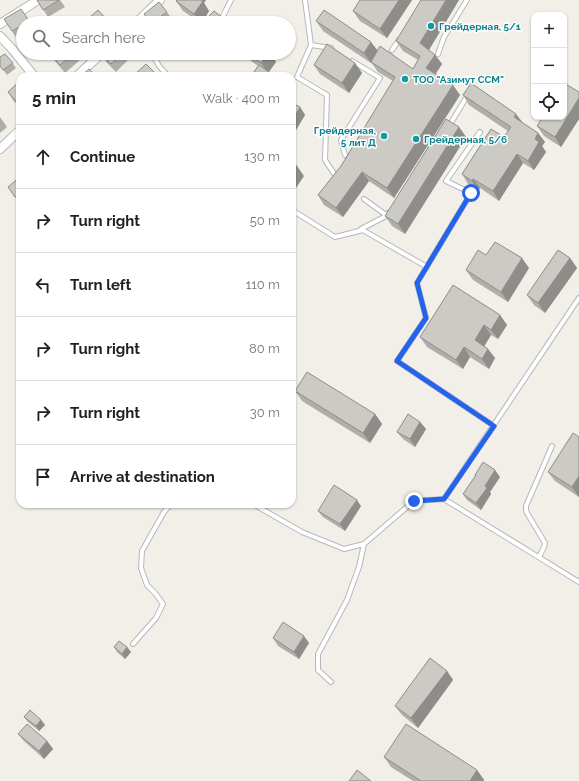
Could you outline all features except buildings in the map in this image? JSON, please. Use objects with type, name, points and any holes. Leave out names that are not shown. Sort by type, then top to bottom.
[{"type":"street","points":[[0,24],[38,0]]},
{"type":"street","points":[[143,16],[160,0]]},
{"type":"street","points":[[0,36],[9,52],[16,59]]},
{"type":"street","points":[[17,60],[30,72]]},
{"type":"street","points":[[81,72],[94,60]]},
{"type":"street","points":[[0,149],[16,134]]},
{"type":"lane","points":[[223,16],[231,0]]},
{"type":"lane","points":[[305,0],[311,45],[297,77],[327,95],[325,160],[335,175]]},
{"type":"lane","points":[[438,54],[444,37],[467,0]]},
{"type":"lane","points":[[392,50],[400,38]]},
{"type":"lane","points":[[311,45],[329,47],[336,51]]},
{"type":"lane","points":[[345,155],[341,140],[380,78],[348,59]]},
{"type":"lane","points":[[156,60],[164,72]]},
{"type":"lane","points":[[446,131],[466,98]]},
{"type":"lane","points":[[480,132],[446,181],[471,193],[417,283],[426,318],[397,361],[494,426]]},
{"type":"lane","points":[[364,198],[386,215]]},
{"type":"lane","points":[[363,230],[361,229],[386,215],[391,210]]},
{"type":"lane","points":[[296,213],[335,237],[363,230],[427,267]]},
{"type":"lane","points":[[444,499],[579,298]]},
{"type":"lane","points":[[539,557],[545,543],[527,513],[526,506],[552,446]]},
{"type":"lane","points":[[260,508],[302,532],[344,549],[364,544],[414,501],[444,499],[579,582]]},
{"type":"lane","points":[[133,644],[156,618],[163,604],[155,592],[147,585],[140,568],[142,551],[168,508]]},
{"type":"lane","points":[[331,682],[318,670],[318,654],[347,600],[359,567],[364,544]]},
{"type":"place","name":"Грейдерная, 5/1","points":[[431,26]]},
{"type":"place","name":"ТОО \"Азимут ССМ\"","points":[[405,79]]},
{"type":"place","name":"Грейдерная, 5 лит Д","points":[[384,136]]},
{"type":"place","name":"Грейдерная, 5/6","points":[[416,139]]},
{"type":"route","points":[[414,501],[444,499],[494,426],[397,361],[426,318],[417,283],[471,193]]}]
